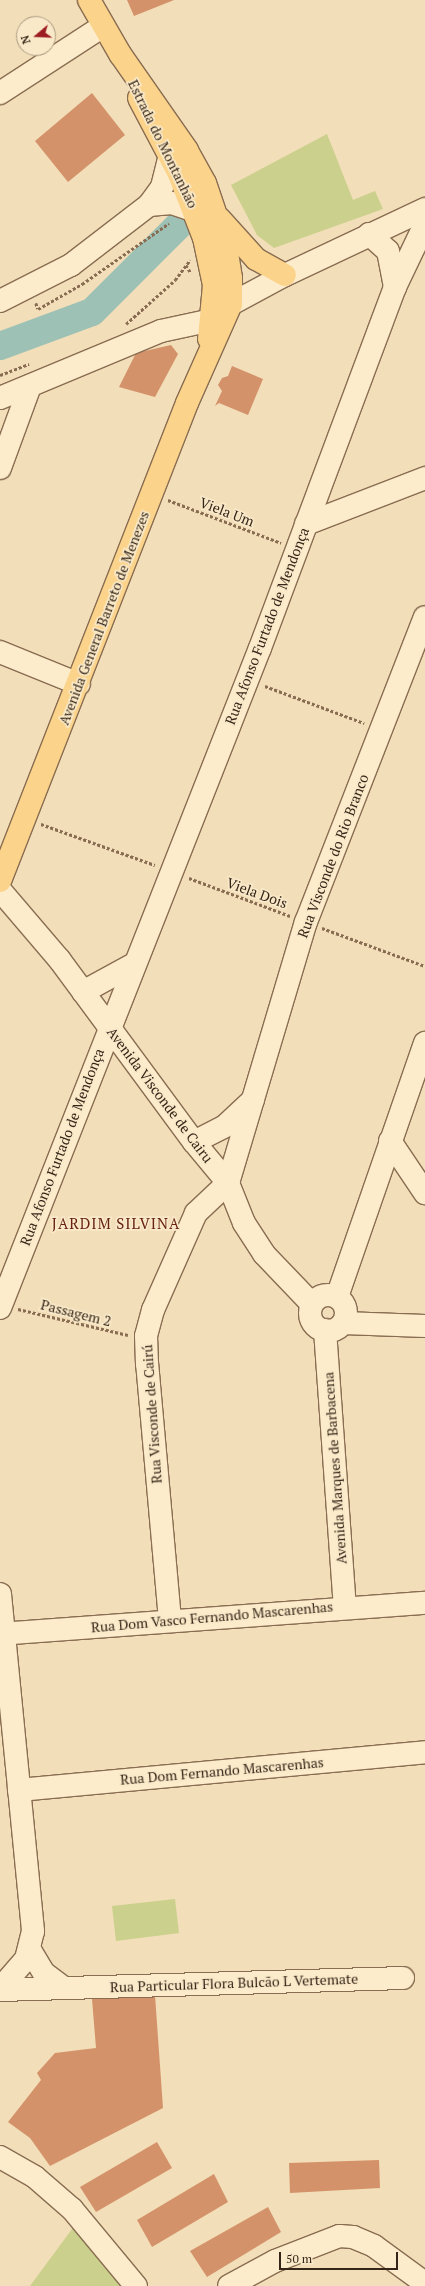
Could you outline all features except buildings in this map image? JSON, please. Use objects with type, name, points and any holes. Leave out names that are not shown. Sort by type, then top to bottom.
[{"type":"main road","name":"Estrada do Montanhão","points":[[89,0],[120,54],[187,150],[219,218],[231,278],[231,304],[207,354]]},
{"type":"main road","name":"Estrada do Montanhão","points":[[120,54],[195,211],[211,266],[212,320],[207,354]]},
{"type":"main road","points":[[219,218],[256,259],[285,275]]},
{"type":"main road","name":"Avenida General Barreto de Menezes","points":[[0,882],[79,684],[207,354]]},
{"type":"street","points":[[0,93],[103,26]]},
{"type":"street","points":[[0,301],[29,288],[96,248],[149,205],[162,187],[170,156]]},
{"type":"street","points":[[149,205],[172,203],[195,211]]},
{"type":"street","points":[[0,398],[161,331],[212,320],[231,304],[285,275],[369,234],[425,209]]},
{"type":"street","name":"Rua Afonso Furtado de Mendonça","points":[[1,1306],[108,1027],[172,872],[247,679],[395,287],[425,224]]},
{"type":"street","points":[[369,234],[388,251],[395,287]]},
{"type":"street","points":[[0,468],[30,386]]},
{"type":"street","points":[[306,524],[425,478]]},
{"type":"street","name":"Rua Visconde do Rio Branco","points":[[228,1183],[306,922],[425,617]]},
{"type":"street","points":[[0,652],[79,684]]},
{"type":"street","name":"Avenida Visconde de Cairu","points":[[0,890],[83,992],[194,1142],[228,1183],[244,1223],[264,1254],[312,1304]]},
{"type":"street","points":[[83,992],[134,964]]},
{"type":"street","points":[[337,1297],[425,1043]]},
{"type":"street","points":[[194,1142],[225,1126],[254,1099]]},
{"type":"street","points":[[390,1141],[425,1193]]},
{"type":"street","name":"Rua Visconde de Cairú","points":[[170,1620],[146,1336],[153,1310],[196,1213],[228,1183]]},
{"type":"street","points":[[334,1326],[346,1312],[337,1297],[326,1295],[312,1304],[313,1322],[334,1326],[425,1326]]},
{"type":"street","name":"Avenida Marques de Barbacena","points":[[334,1326],[345,1606]]},
{"type":"street","points":[[0,1594],[2,1634],[32,1906],[30,1950],[22,1966],[0,1989]]},
{"type":"street","name":"Rua Dom Vasco Fernando Mascarenhas","points":[[2,1634],[345,1606],[425,1603]]},
{"type":"street","name":"Rua Dom Fernando Mascarenhas","points":[[19,1790],[425,1752]]},
{"type":"street","points":[[30,1950],[44,1973],[64,1988]]},
{"type":"street","name":"Rua Particular Flora Bulcão L Vertemate","points":[[0,1989],[404,1978]]},
{"type":"street","points":[[0,2157],[35,2177],[72,2209],[136,2286]]},
{"type":"street","points":[[229,2286],[275,2261],[339,2236],[353,2237],[374,2246],[425,2283]]},
{"type":"path","points":[[29,288],[38,308],[82,284],[146,236],[175,222]]},
{"type":"path","points":[[122,327],[175,280],[192,254]]},
{"type":"path","points":[[0,375],[31,363]]},
{"type":"path","name":"Viela Um","points":[[152,493],[296,549]]},
{"type":"path","points":[[247,679],[381,730]]},
{"type":"path","name":"Viela Dois","points":[[24,819],[99,843],[172,872],[425,966]]},
{"type":"path","name":"Passagem 2","points":[[1,1306],[122,1335],[146,1336]]},
{"type":"green space","points":[[327,134],[353,200],[375,191],[383,209],[274,248],[257,235],[231,185]]},
{"type":"green space","points":[[175,1899],[179,1933],[116,1941],[112,1906]]},
{"type":"green space","points":[[75,2225],[130,2286],[30,2286]]},
{"type":"waterway","points":[[0,346],[92,312],[178,226]]},
{"type":"district","name":"JARDIM SILVINA","points":[[116,1224]]}]
